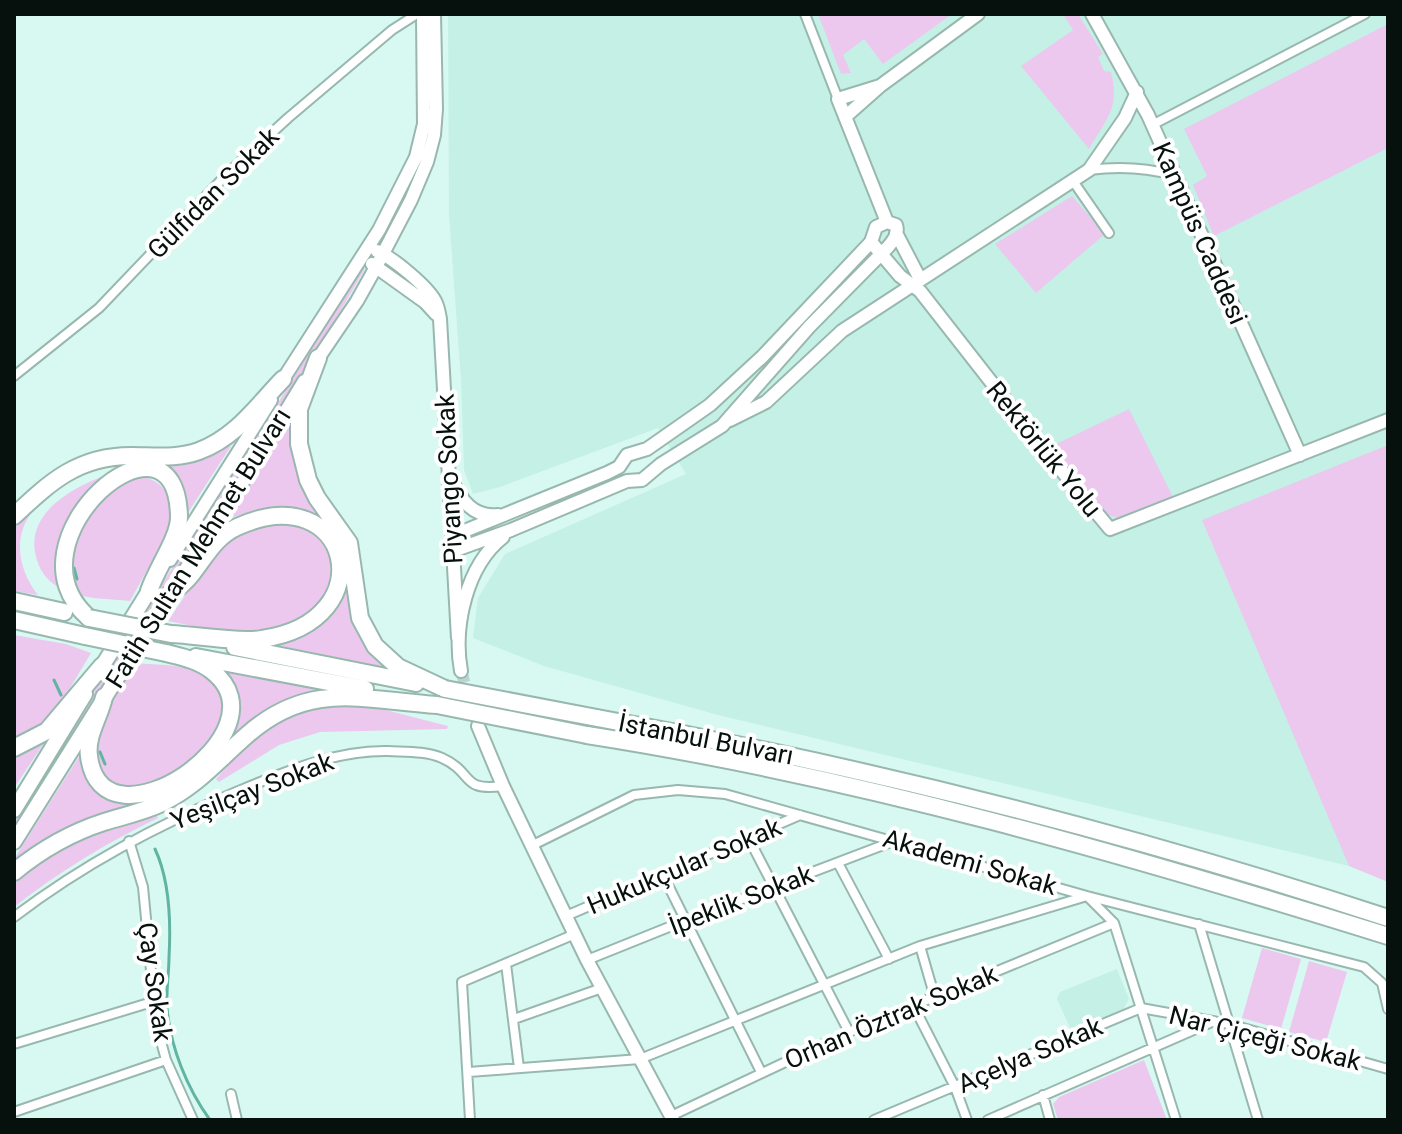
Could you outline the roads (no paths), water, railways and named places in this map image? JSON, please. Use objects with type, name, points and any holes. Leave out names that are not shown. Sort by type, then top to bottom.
[{"type":"highway","points":[[318,358],[299,409],[299,444],[308,480],[317,498],[349,543],[360,618],[375,646],[398,667],[445,689]]},
{"type":"highway","points":[[14,516],[47,485],[76,467],[115,456],[179,456],[217,442],[242,424],[283,379]]},
{"type":"highway","points":[[33,519],[54,495],[83,477],[130,468],[142,469],[160,477],[173,493],[179,515],[149,591]]},
{"type":"highway","points":[[169,595],[192,574],[218,539],[240,526],[266,517],[299,517],[320,527],[334,544],[341,566],[341,577],[333,601],[313,620],[293,630],[248,640],[171,634]]},
{"type":"highway","points":[[42,591],[62,607],[89,618]]},
{"type":"highway","name":"İstanbul Bulvarı","points":[[14,601],[445,689],[724,740],[945,791],[1171,852],[1388,918]]},
{"type":"highway","name":"İstanbul Bulvarı","points":[[14,620],[166,653],[312,678],[587,735],[659,746],[914,802],[1081,846],[1388,936]]},
{"type":"highway","points":[[14,630],[85,636]]},
{"type":"highway","points":[[104,697],[89,744],[90,762],[98,778],[110,789],[129,795],[152,793],[176,781],[207,755],[221,738],[227,726],[229,702],[215,673],[192,660],[166,653]]},
{"type":"highway","points":[[14,748],[47,731],[102,666]]},
{"type":"highway","points":[[14,872],[62,838],[158,805],[179,794],[206,776],[256,727],[293,706],[309,700],[335,697],[437,705]]},
{"type":"main road","name":"Fatih Sultan Mehmet Bulvarı","points":[[14,810],[149,591]]},
{"type":"main road","name":"Fatih Sultan Mehmet Bulvarı","points":[[14,842],[169,595]]},
{"type":"street","name":"Gülfidan Sokak","points":[[14,376],[99,308],[228,173],[288,118],[392,30],[417,14]]},
{"type":"street","name":"Fatih Sultan Mehmet Bulvarı","points":[[149,591],[366,251],[408,176],[422,137],[425,113],[423,14]]},
{"type":"street","name":"Fatih Sultan Mehmet Bulvarı","points":[[169,595],[357,301],[418,184],[434,135],[434,14]]},
{"type":"street","points":[[805,14],[887,222]]},
{"type":"street","points":[[845,117],[880,86],[978,14]]},
{"type":"street","name":"Kampüs Caddesi","points":[[1092,14],[1137,92],[1300,455]]},
{"type":"street","points":[[1152,125],[1365,14]]},
{"type":"street","points":[[838,99],[880,86]]},
{"type":"street","points":[[727,421],[745,415],[766,402],[842,331],[1089,170],[1125,118],[1137,92]]},
{"type":"street","points":[[1089,170],[1147,168],[1173,175]]},
{"type":"street","points":[[1073,181],[1109,233]]},
{"type":"street","points":[[452,536],[619,467],[627,455],[640,452],[710,405],[871,242],[876,227],[887,222],[896,225],[896,233],[916,282]]},
{"type":"street","points":[[453,551],[627,481],[642,480],[727,421],[809,327],[892,242],[896,233]]},
{"type":"street","points":[[871,242],[900,276],[916,282]]},
{"type":"street","points":[[383,254],[366,251],[370,263],[425,302],[440,319]]},
{"type":"street","name":"Piyango Sokak","points":[[383,254],[429,292],[440,319],[461,671]]},
{"type":"street","name":"Rektörlük Yolu","points":[[916,282],[1110,529],[1388,420]]},
{"type":"street","points":[[710,405],[727,421]]},
{"type":"street","points":[[640,452],[649,460],[649,473]]},
{"type":"street","points":[[619,467],[627,481]]},
{"type":"street","points":[[449,476],[463,501],[478,514],[494,516],[513,512]]},
{"type":"street","points":[[458,638],[479,565],[494,543],[511,530]]},
{"type":"street","points":[[478,726],[503,786],[587,960],[672,1118]]},
{"type":"street","name":"Yeşilçay Sokak","points":[[14,917],[41,896],[129,841],[261,782],[324,759],[382,751],[418,752],[439,757],[460,768],[468,781],[477,787],[503,786]]},
{"type":"street","name":"Akademi Sokak","points":[[533,845],[629,797],[700,790],[725,794],[1087,896],[1364,967],[1382,983],[1388,1009]]},
{"type":"street","name":"Hukukçular Sokak","points":[[566,916],[801,814]]},
{"type":"street","points":[[749,839],[849,1032]]},
{"type":"street","name":"Çay Sokak","points":[[129,841],[143,887],[152,1002],[166,1060],[193,1120]]},
{"type":"street","name":"İpeklik Sokak","points":[[587,960],[895,841]]},
{"type":"street","points":[[838,863],[889,959]]},
{"type":"street","points":[[663,875],[761,1072]]},
{"type":"street","points":[[469,1072],[640,1059],[920,946],[1087,896],[1114,923],[1176,1120]]},
{"type":"street","name":"Orhan Öztrak Sokak","points":[[672,1118],[761,1072],[849,1032],[1114,923]]},
{"type":"street","points":[[1199,924],[1258,1120]]},
{"type":"street","points":[[470,1120],[462,982],[575,934]]},
{"type":"street","points":[[920,946],[935,998]]},
{"type":"street","points":[[506,964],[519,1068]]},
{"type":"street","points":[[514,1019],[602,988]]},
{"type":"street","points":[[14,1044],[152,1002]]},
{"type":"street","points":[[914,1007],[955,1087],[967,1120]]},
{"type":"street","name":"Nar Çiçeği Sokak","points":[[1141,1008],[1215,1020],[1388,1069]]},
{"type":"street","name":"Açelya Sokak","points":[[874,1120],[1141,1008]]},
{"type":"street","points":[[988,1120],[1215,1020]]},
{"type":"street","points":[[14,1112],[166,1060]]},
{"type":"street","points":[[231,1094],[237,1120]]},
{"type":"street","points":[[1043,1095],[1050,1120]]},
{"type":"waterway","points":[[74,568],[77,579]]},
{"type":"waterway","points":[[54,680],[61,695]]},
{"type":"waterway","points":[[100,752],[105,764]]},
{"type":"waterway","points":[[155,849],[164,874],[168,902],[170,944],[167,1001],[172,1037],[187,1081],[210,1120]]},
{"type":"tunnel","points":[[461,671],[475,718]]}]
